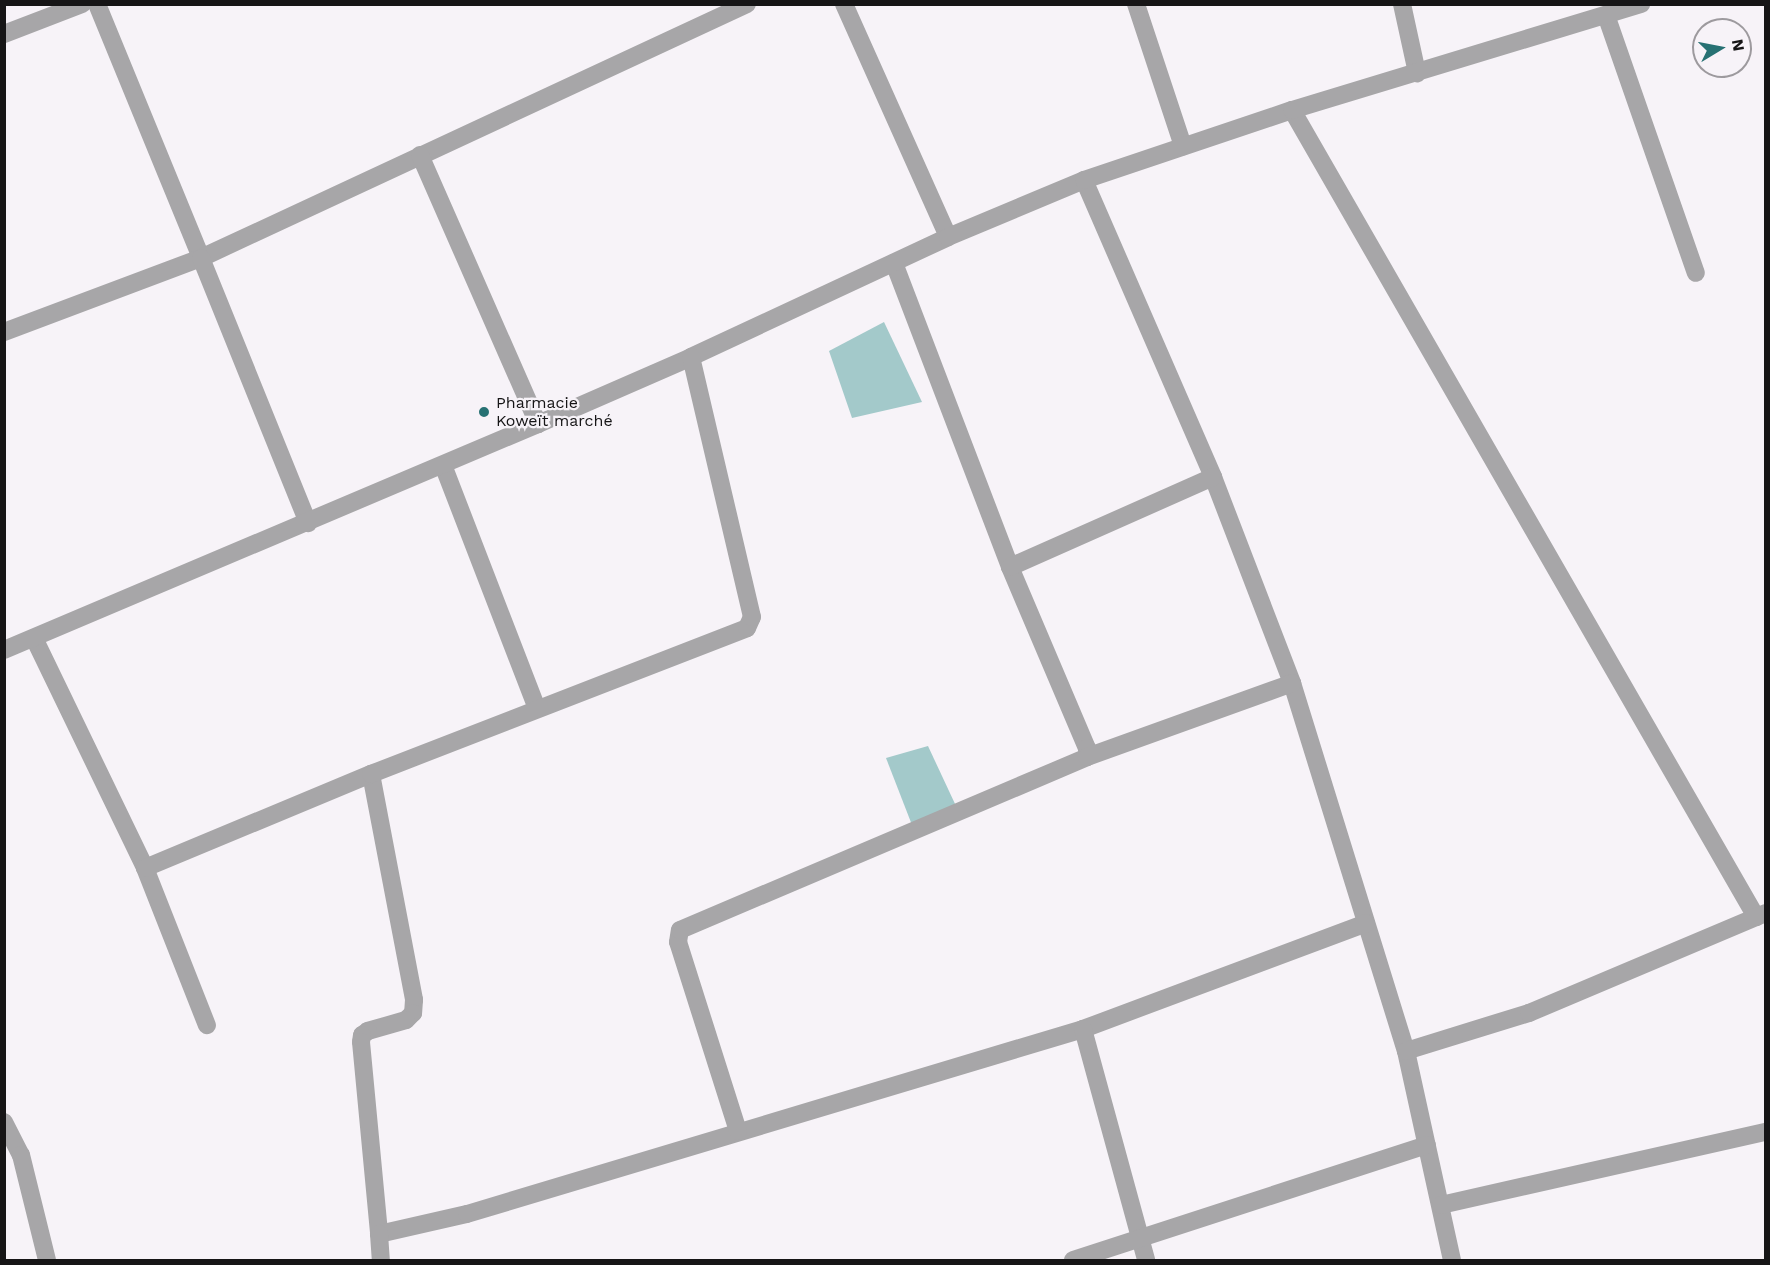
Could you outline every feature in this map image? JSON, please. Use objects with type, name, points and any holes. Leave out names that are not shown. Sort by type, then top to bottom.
[{"type":"street","points":[[4,34],[82,4]]},
{"type":"street","points":[[97,4],[308,523]]},
{"type":"street","points":[[4,332],[201,258],[747,4]]},
{"type":"street","points":[[844,4],[948,237]]},
{"type":"street","points":[[1136,4],[1183,146]]},
{"type":"street","points":[[1402,4],[1417,72]]},
{"type":"street","points":[[4,650],[538,424],[691,357],[948,237],[1084,180],[1292,110],[1641,4]]},
{"type":"street","points":[[1606,15],[1696,273]]},
{"type":"street","points":[[1292,110],[1761,915],[1529,1013],[1406,1051]]},
{"type":"street","points":[[420,155],[538,424]]},
{"type":"street","points":[[1084,180],[1213,477],[1292,683],[1406,1051],[1452,1260]]},
{"type":"street","points":[[894,263],[1010,567],[1087,747],[1087,757]]},
{"type":"street","points":[[145,868],[371,774],[747,628],[752,616],[691,357]]},
{"type":"street","points":[[443,465],[537,710]]},
{"type":"street","points":[[1010,567],[1213,477]]},
{"type":"street","points":[[34,638],[145,868],[207,1026]]},
{"type":"street","points":[[738,1131],[678,942],[680,930],[1087,757],[1292,683]]},
{"type":"street","points":[[371,774],[414,1000],[413,1013],[406,1020],[368,1031],[362,1035],[361,1042],[381,1260]]},
{"type":"street","points":[[379,1234],[467,1214],[1083,1029],[1366,923]]},
{"type":"street","points":[[1083,1029],[1146,1260]]},
{"type":"street","points":[[4,1122],[13,1158],[47,1260]]},
{"type":"street","points":[[1441,1205],[1766,1132]]},
{"type":"street","points":[[1073,1260],[1427,1145]]},
{"type":"building","points":[[884,322],[922,402],[852,418],[829,351]]},
{"type":"building","points":[[928,746],[956,806],[912,825],[886,758]]},
{"type":"place","name":"Pharmacie Koweït marché","points":[[484,412]]}]
